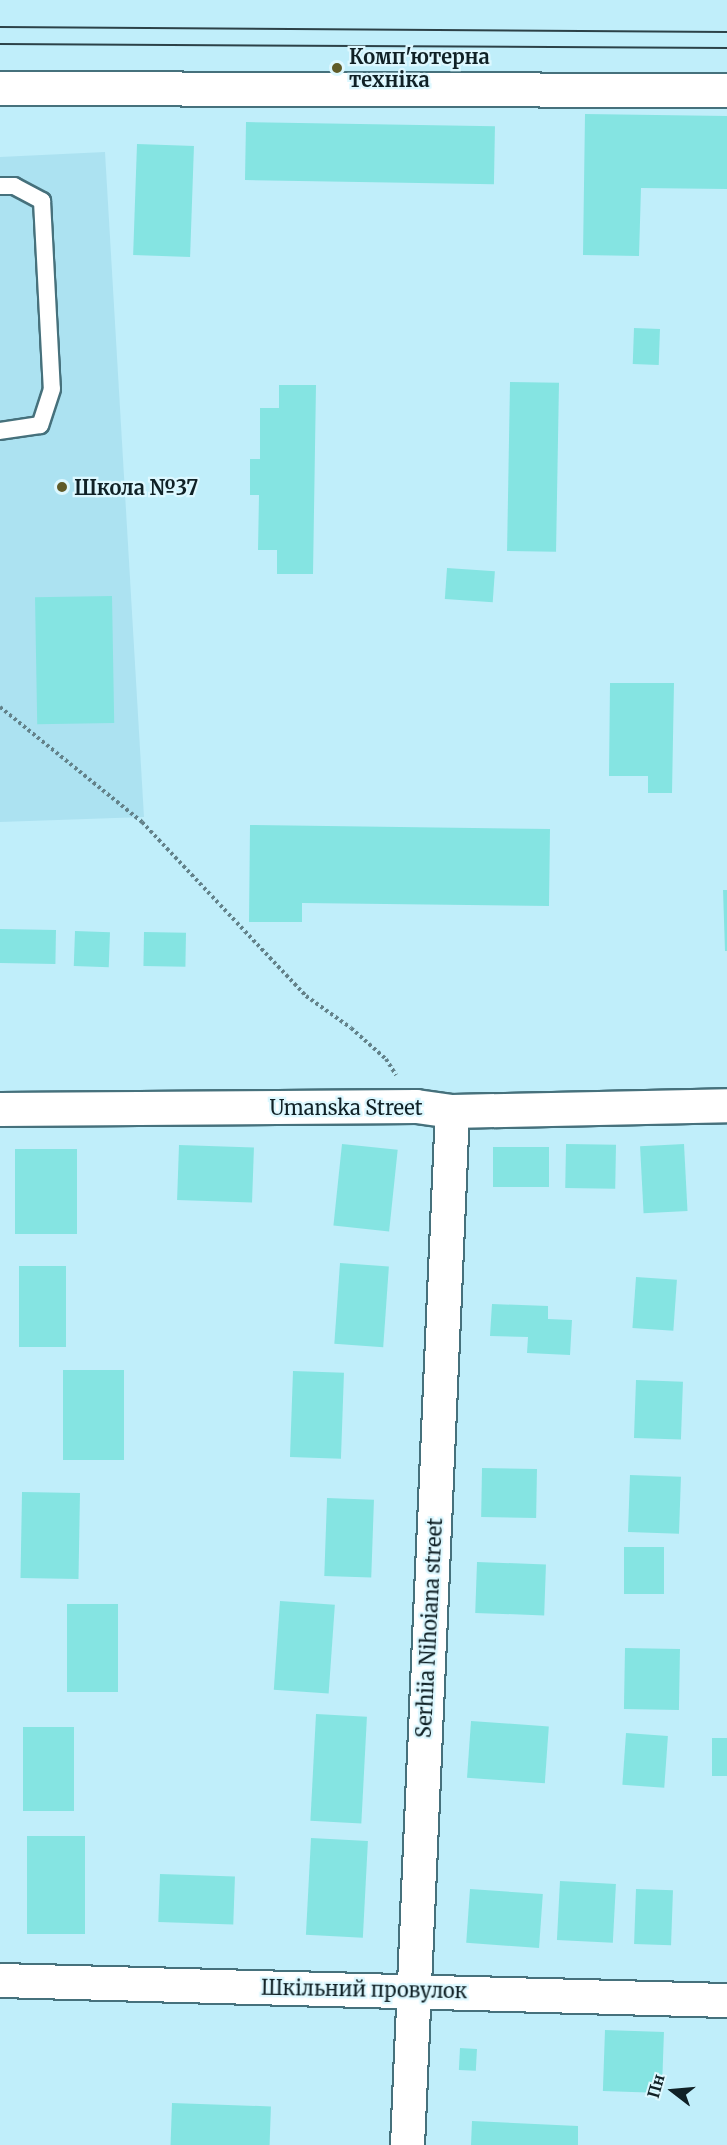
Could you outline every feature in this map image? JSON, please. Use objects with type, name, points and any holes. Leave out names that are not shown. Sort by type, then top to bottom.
[{"type":"street","points":[[0,88],[727,90]]},
{"type":"street","name":"Umanska Street","points":[[0,1109],[416,1106],[452,1111],[727,1105]]},
{"type":"street","name":"Serhiia Nihoiana street","points":[[407,2145],[452,1111]]},
{"type":"street","name":"Шкільний провулок","points":[[0,1980],[727,2000]]},
{"type":"lane","points":[[0,186],[14,186],[42,201],[52,389],[39,425],[0,430]]},
{"type":"path","points":[[0,707],[142,822],[306,996],[387,1059],[416,1106]]},
{"type":"shaded area","name":"Школа №37","points":[[105,152],[144,817],[0,822],[0,157]]},
{"type":"building","points":[[585,114],[727,116],[727,189],[641,188],[639,256],[583,255]]},
{"type":"building","points":[[246,122],[495,126],[494,184],[245,180]]},
{"type":"building","points":[[137,144],[194,146],[190,257],[133,255]]},
{"type":"building","points":[[634,328],[660,329],[659,365],[633,364]]},
{"type":"building","points":[[510,382],[559,383],[556,552],[507,551]]},
{"type":"building","points":[[279,385],[316,385],[313,574],[277,574],[277,550],[258,550],[259,495],[250,495],[250,459],[260,459],[260,408],[279,408]]},
{"type":"building","points":[[447,568],[495,571],[493,602],[445,599]]},
{"type":"building","points":[[112,596],[114,723],[37,724],[35,597]]},
{"type":"building","points":[[610,683],[674,683],[672,793],[648,793],[648,776],[609,776]]},
{"type":"building","points":[[250,825],[550,829],[549,906],[302,903],[302,922],[249,922]]},
{"type":"building","points":[[723,890],[727,890],[727,951],[725,951]]},
{"type":"building","points":[[0,929],[56,930],[55,964],[0,963]]},
{"type":"building","points":[[75,931],[110,932],[109,967],[74,966]]},
{"type":"building","points":[[144,932],[186,933],[185,967],[143,966]]},
{"type":"building","points":[[342,1144],[398,1150],[389,1231],[333,1226]]},
{"type":"building","points":[[566,1144],[616,1145],[615,1189],[565,1188]]},
{"type":"building","points":[[684,1144],[688,1211],[644,1213],[640,1146]]},
{"type":"building","points":[[179,1145],[254,1148],[252,1203],[177,1200]]},
{"type":"building","points":[[493,1147],[549,1147],[549,1187],[493,1187]]},
{"type":"building","points":[[15,1149],[77,1149],[77,1234],[15,1234]]},
{"type":"building","points":[[340,1263],[389,1266],[383,1347],[334,1344]]},
{"type":"building","points":[[19,1266],[66,1266],[66,1347],[19,1347]]},
{"type":"building","points":[[636,1277],[677,1280],[673,1331],[632,1328]]},
{"type":"building","points":[[492,1304],[548,1306],[548,1319],[572,1320],[570,1355],[527,1353],[528,1337],[490,1336]]},
{"type":"building","points":[[63,1370],[124,1370],[124,1460],[63,1460]]},
{"type":"building","points":[[293,1371],[344,1373],[341,1459],[290,1457]]},
{"type":"building","points":[[636,1380],[683,1382],[681,1440],[634,1438]]},
{"type":"building","points":[[482,1468],[537,1469],[536,1518],[481,1517]]},
{"type":"building","points":[[630,1475],[681,1477],[679,1534],[628,1532]]},
{"type":"building","points":[[22,1492],[80,1493],[78,1579],[20,1578]]},
{"type":"building","points":[[327,1498],[374,1500],[371,1578],[324,1576]]},
{"type":"building","points":[[624,1547],[664,1547],[664,1594],[624,1594]]},
{"type":"building","points":[[477,1562],[546,1564],[544,1615],[475,1613]]},
{"type":"building","points":[[280,1601],[335,1605],[329,1694],[274,1690]]},
{"type":"building","points":[[67,1604],[118,1604],[118,1692],[67,1692]]},
{"type":"building","points":[[625,1648],[680,1649],[679,1710],[624,1709]]},
{"type":"building","points":[[316,1714],[367,1717],[361,1824],[310,1821]]},
{"type":"building","points":[[471,1721],[549,1726],[545,1783],[467,1778]]},
{"type":"building","points":[[23,1727],[74,1727],[74,1811],[23,1811]]},
{"type":"building","points":[[626,1733],[668,1736],[664,1788],[622,1785]]},
{"type":"building","points":[[712,1738],[727,1738],[727,1776],[712,1776]]},
{"type":"building","points":[[27,1836],[85,1836],[85,1934],[27,1934]]},
{"type":"building","points":[[311,1838],[368,1841],[363,1938],[306,1935]]},
{"type":"building","points":[[160,1874],[235,1877],[233,1925],[158,1922]]},
{"type":"building","points":[[560,1881],[616,1884],[613,1943],[557,1940]]},
{"type":"building","points":[[470,1889],[543,1894],[539,1948],[466,1943]]},
{"type":"building","points":[[636,1889],[673,1890],[671,1945],[634,1944]]},
{"type":"building","points":[[605,2030],[664,2032],[662,2093],[603,2091]]},
{"type":"building","points":[[460,2048],[477,2049],[476,2071],[459,2070]]},
{"type":"building","points":[[172,2103],[271,2106],[270,2145],[171,2145]]},
{"type":"building","points":[[472,2121],[578,2126],[578,2145],[471,2145]]},
{"type":"tram line","points":[[0,27],[727,32]]},
{"type":"tram line","points":[[0,44],[727,48]]},
{"type":"place","name":"Комп'ютерна техніка","points":[[337,68]]},
{"type":"place","name":"Школа №37","points":[[62,487]]}]
